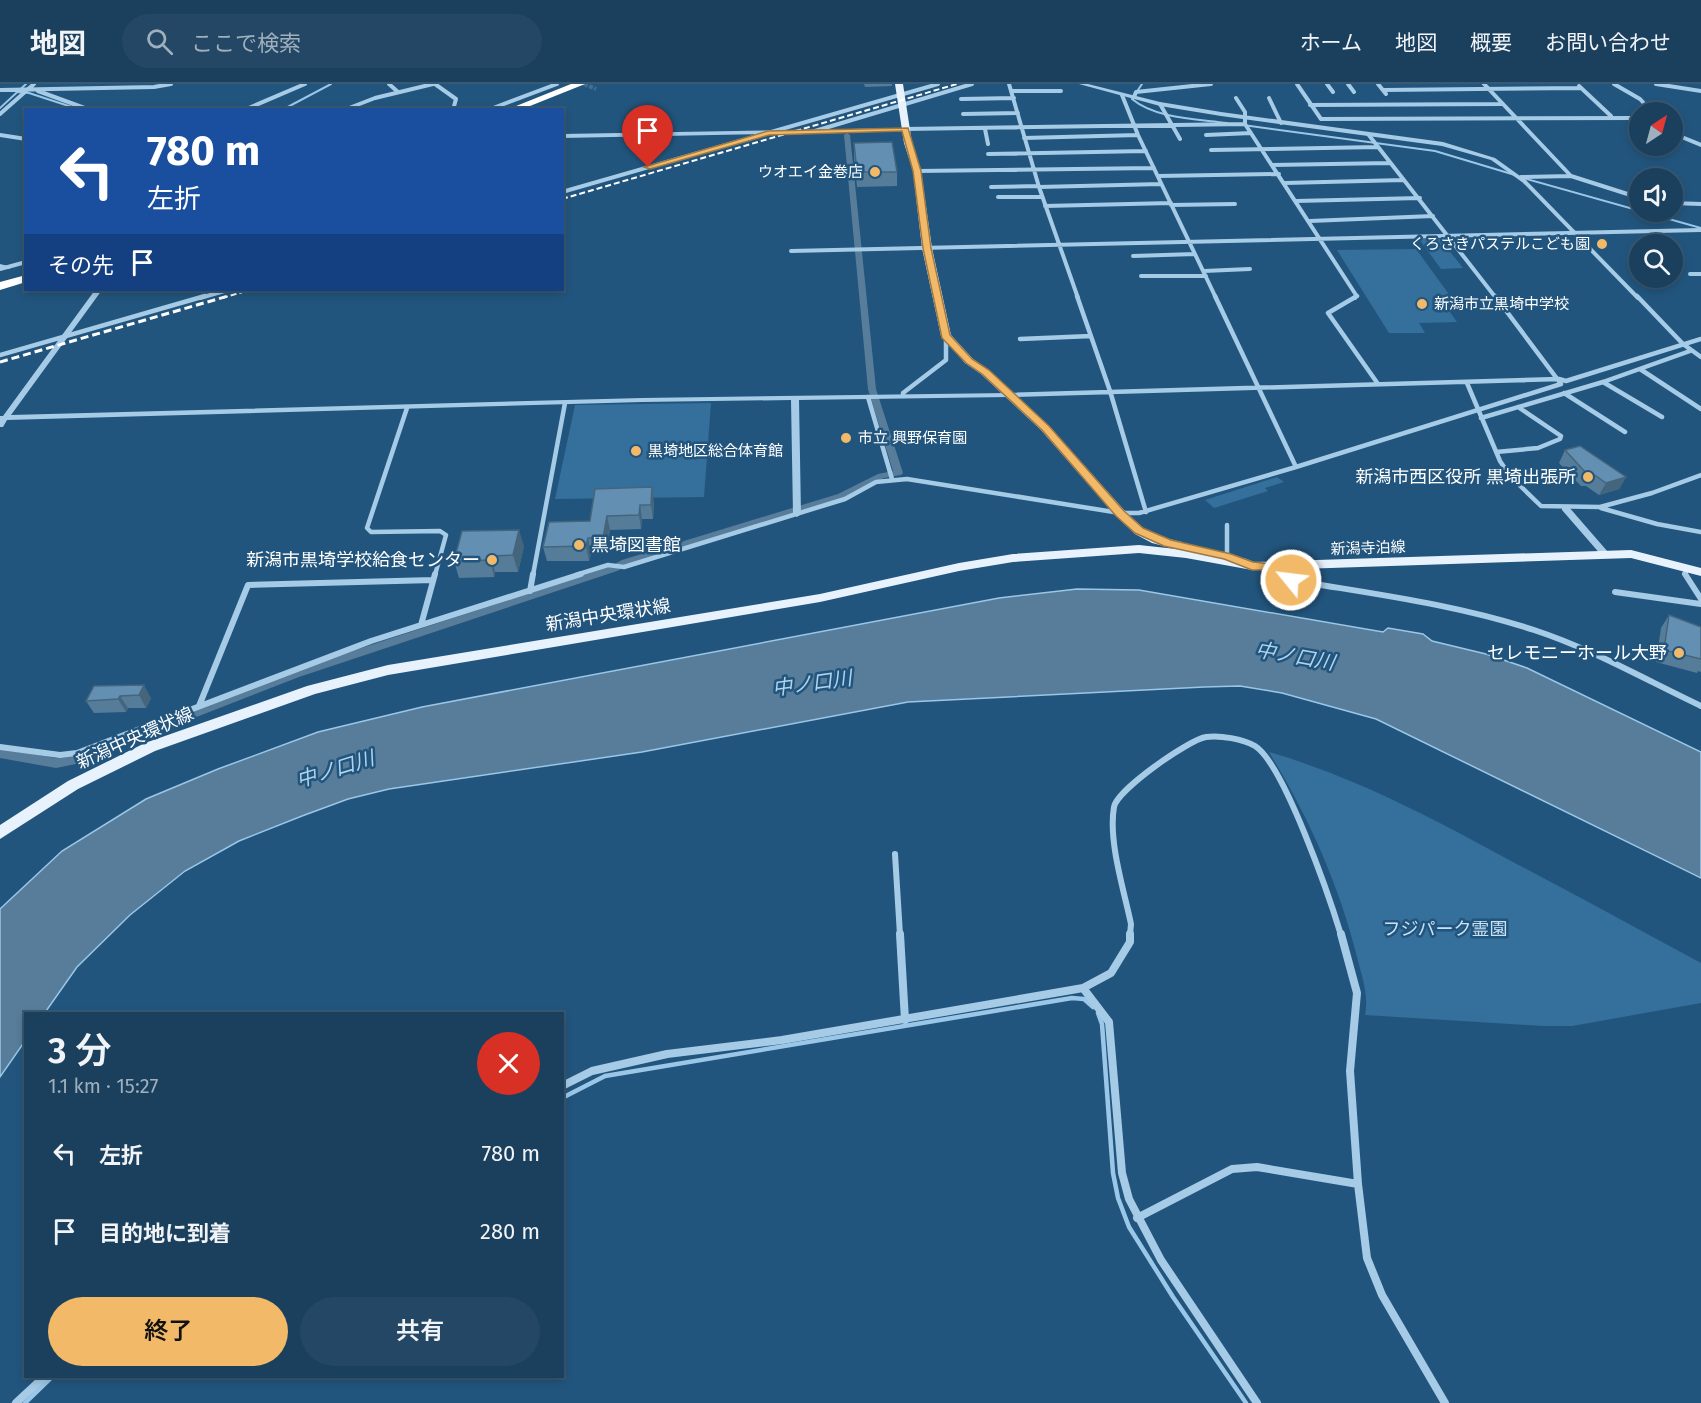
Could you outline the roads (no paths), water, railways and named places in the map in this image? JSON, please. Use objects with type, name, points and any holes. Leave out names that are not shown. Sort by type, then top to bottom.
[{"type":"highway","points":[[515,108],[580,84]]},
{"type":"highway","points":[[531,108],[594,84]]},
{"type":"highway","points":[[0,279],[24,273]]},
{"type":"highway","points":[[0,286],[24,279]]},
{"type":"main road","points":[[901,94],[905,129],[917,171],[927,248],[946,336]]},
{"type":"main road","name":"新潟寺泊線","points":[[946,336],[969,361],[986,372],[1045,428],[1120,513],[1147,536],[1227,556],[1252,566],[1630,554],[1701,572]]},
{"type":"main road","name":"新潟中央環状線","points":[[0,833],[73,784],[150,747],[312,690],[388,670],[820,598],[959,567],[1013,558],[1139,549],[1185,554],[1252,566]]},
{"type":"street","points":[[0,114],[34,84]]},
{"type":"street","points":[[0,90],[154,87],[171,84]]},
{"type":"street","points":[[249,108],[305,84]]},
{"type":"street","points":[[388,84],[398,92]]},
{"type":"street","points":[[349,108],[375,98],[434,84],[456,99],[454,108]]},
{"type":"street","points":[[493,108],[557,84]]},
{"type":"street","points":[[564,191],[938,84]]},
{"type":"street","points":[[815,131],[901,94],[972,84]]},
{"type":"street","points":[[1009,84],[1042,197],[1110,392],[1146,512]]},
{"type":"street","points":[[1082,84],[1160,104],[1281,123],[1443,144],[1492,159],[1523,179],[1683,344],[1701,357]]},
{"type":"street","points":[[1134,97],[1136,92],[1211,84]]},
{"type":"street","points":[[1297,84],[1321,119]]},
{"type":"street","points":[[1327,84],[1333,92]]},
{"type":"street","points":[[1348,84],[1354,92]]},
{"type":"street","points":[[1378,84],[1386,94]]},
{"type":"street","points":[[1484,84],[1571,176]]},
{"type":"street","points":[[1577,84],[1611,117]]},
{"type":"street","points":[[1614,84],[1643,102]]},
{"type":"street","points":[[1656,84],[1701,91]]},
{"type":"street","points":[[1384,90],[1581,88]]},
{"type":"street","points":[[28,89],[85,108]]},
{"type":"street","points":[[1011,91],[1061,91]]},
{"type":"street","points":[[1122,95],[1138,135],[1260,387],[1296,467]]},
{"type":"street","points":[[961,99],[1014,98]]},
{"type":"street","points":[[1236,98],[1245,112],[1243,117],[1245,124],[1310,221],[1357,297],[1328,313],[1378,384]]},
{"type":"street","points":[[1269,98],[1281,123]]},
{"type":"street","points":[[1160,104],[1180,139]]},
{"type":"street","points":[[1310,105],[1502,104]]},
{"type":"street","points":[[963,114],[1018,113]]},
{"type":"street","points":[[1321,119],[1629,118]]},
{"type":"street","points":[[1317,127],[1321,119]]},
{"type":"street","points":[[564,136],[1245,124]]},
{"type":"street","points":[[985,129],[988,144]]},
{"type":"street","points":[[1206,135],[1251,133]]},
{"type":"street","points":[[0,747],[60,755],[77,753],[371,641],[608,565],[624,567],[845,499],[876,482],[892,478],[1120,513],[1146,512],[1561,384],[1420,198],[1368,134]]},
{"type":"street","points":[[0,135],[24,139]]},
{"type":"street","points":[[1024,138],[1138,135]]},
{"type":"street","points":[[1683,138],[1701,145]]},
{"type":"street","points":[[1211,150],[1378,147]]},
{"type":"street","points":[[987,154],[1146,151]]},
{"type":"street","points":[[1272,165],[1390,163]]},
{"type":"street","points":[[917,171],[1154,168]]},
{"type":"street","points":[[1158,176],[1279,174]]},
{"type":"street","points":[[1523,179],[1571,176],[1629,194]]},
{"type":"street","points":[[1285,183],[1404,180]]},
{"type":"street","points":[[991,187],[1161,184]]},
{"type":"street","points":[[998,197],[1042,197]]},
{"type":"street","points":[[1296,201],[1420,198]]},
{"type":"street","points":[[1683,203],[1701,204]]},
{"type":"street","points":[[1045,206],[1234,204]]},
{"type":"street","points":[[1310,221],[1433,216]]},
{"type":"street","points":[[791,251],[1701,230]]},
{"type":"street","points":[[1133,256],[1195,254]]},
{"type":"street","points":[[0,268],[24,263]]},
{"type":"street","points":[[1141,276],[1250,269]]},
{"type":"street","points":[[1690,274],[1701,274]]},
{"type":"street","points":[[0,426],[3,418],[97,291]]},
{"type":"street","points":[[0,355],[225,291]]},
{"type":"street","points":[[903,396],[903,393],[945,360],[946,336]]},
{"type":"street","points":[[1020,339],[1091,336]]},
{"type":"street","points":[[3,418],[565,403],[1008,395],[1559,379],[1566,381],[1701,339]]},
{"type":"street","points":[[1481,418],[1604,382],[1690,351]]},
{"type":"street","points":[[1640,369],[1701,409]]},
{"type":"street","points":[[1604,382],[1662,417]]},
{"type":"street","points":[[1467,383],[1496,452],[1510,476],[1541,506],[1600,507],[1652,493],[1701,475]]},
{"type":"street","points":[[1564,393],[1624,432]]},
{"type":"street","points":[[868,397],[892,478]]},
{"type":"street","points":[[795,399],[797,514]]},
{"type":"street","points":[[530,591],[565,403]]},
{"type":"street","points":[[1496,452],[1538,448],[1560,439],[1561,436],[1518,407]]},
{"type":"street","points":[[407,408],[368,528],[371,532],[381,533],[440,531],[446,535],[421,625]]},
{"type":"street","points":[[1600,507],[1657,524],[1701,532]]},
{"type":"street","points":[[1564,508],[1605,554]]},
{"type":"street","points":[[1227,525],[1227,556]]},
{"type":"street","points":[[1269,566],[1275,573],[1291,580],[1402,598],[1511,623],[1556,639],[1701,706]]},
{"type":"street","points":[[1688,569],[1685,573],[1701,599]]},
{"type":"street","points":[[199,706],[237,618],[248,585],[433,580]]},
{"type":"street","points":[[1615,592],[1701,604]]},
{"type":"street","points":[[564,1085],[592,1071],[667,1054],[782,1040],[1083,988],[1111,973],[1130,942],[1131,924],[1114,840],[1114,805],[1129,787],[1185,745],[1205,737],[1222,736],[1255,746],[1267,758],[1295,812],[1324,882],[1350,960],[1357,993],[1350,1071],[1358,1184],[1367,1258],[1382,1295],[1444,1403]]},
{"type":"street","points":[[895,854],[905,1020]]},
{"type":"street","points":[[1083,988],[1102,1010],[1108,1022],[1122,1173],[1137,1218],[1200,1320],[1257,1403]]},
{"type":"street","points":[[1137,1218],[1232,1169],[1257,1167],[1358,1184]]},
{"type":"street","points":[[16,1403],[43,1378]]},
{"type":"water","name":"中ノ口川","points":[[1077,589],[1139,590],[1383,632],[1388,628],[1423,634],[1432,641],[1486,654],[1527,668],[1701,752],[1701,878],[1376,719],[1282,693],[1240,686],[908,702],[642,752],[389,789],[348,799],[239,841],[185,871],[130,915],[77,967],[45,1012],[24,1012],[24,1042],[0,1077],[0,909],[62,851],[146,799],[218,769],[318,732],[422,707],[999,598]]},
{"type":"waterway","points":[[17,92],[26,84]]},
{"type":"waterway","points":[[286,108],[331,84]]},
{"type":"waterway","points":[[1142,84],[1132,99],[1142,106],[1178,117],[1227,123]]},
{"type":"waterway","points":[[0,108],[17,92]]},
{"type":"waterway","points":[[17,92],[29,93],[75,108]]},
{"type":"waterway","points":[[1243,125],[1435,151],[1515,175]]},
{"type":"waterway","points":[[0,753],[56,763],[72,761],[295,674],[613,569],[626,562],[841,496],[881,476],[898,473],[872,389],[847,135]]},
{"type":"waterway","points":[[1523,178],[1701,228]]},
{"type":"waterway","points":[[564,1097],[605,1076],[1072,998],[1084,999],[1093,1007]]},
{"type":"waterway","points":[[1098,1013],[1102,1024],[1113,1173],[1118,1198],[1129,1227],[1173,1297],[1246,1403]]},
{"type":"waterway","points":[[25,1403],[51,1378]]},
{"type":"tunnel","points":[[584,84],[596,89]]},
{"type":"railway","points":[[564,198],[957,84]]},
{"type":"railway","points":[[222,298],[246,291]]},
{"type":"railway","points":[[0,362],[228,296]]},
{"type":"place","name":"ウオエイ金巻店","points":[[875,172]]},
{"type":"place","name":"くろさきパステルこども園","points":[[1602,244]]},
{"type":"place","name":"新潟市立黒埼中学校","points":[[1422,304]]},
{"type":"place","name":"市立 興野保育園","points":[[846,438]]},
{"type":"place","name":"黒埼地区総合体育館","points":[[636,451]]},
{"type":"place","name":"新潟市西区役所 黒埼出張所","points":[[1588,477]]},
{"type":"place","name":"黒埼図書館","points":[[579,545]]},
{"type":"place","name":"新潟市黒埼学校給食センター","points":[[492,560]]},
{"type":"place","name":"セレモニーホール大野","points":[[1679,653]]},
{"type":"park label","name":"フジパーク霊園","points":[[1445,929]]}]
